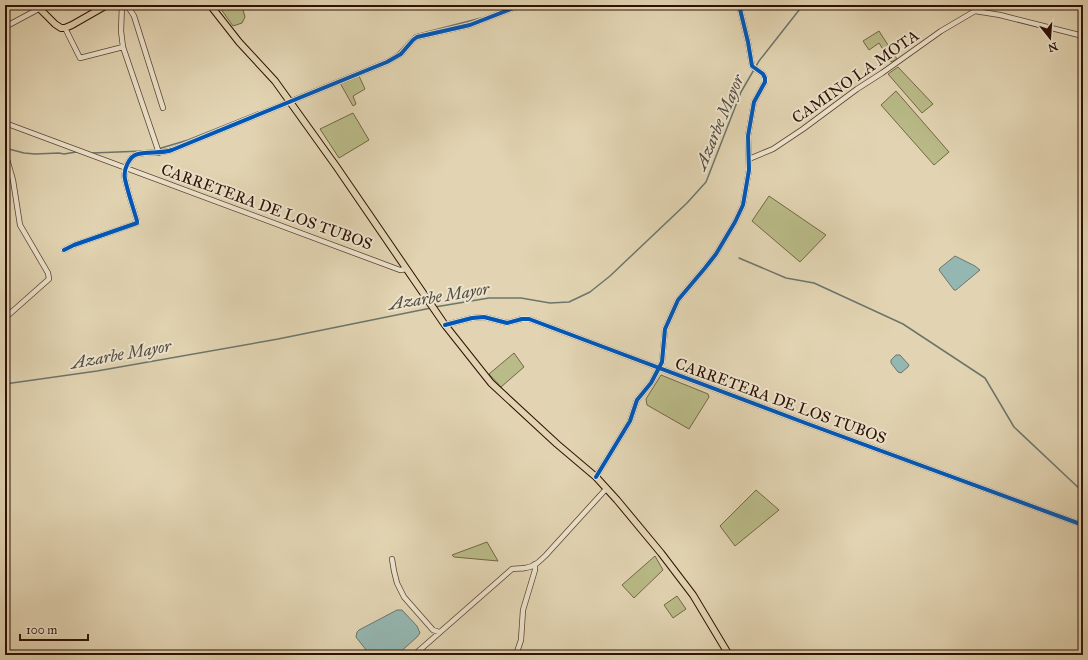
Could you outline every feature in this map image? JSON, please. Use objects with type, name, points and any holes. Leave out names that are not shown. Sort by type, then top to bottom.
[{"type":"main road","points":[[38,7],[55,24],[61,28],[65,28],[107,5]]},
{"type":"main road","points":[[129,5],[146,5]]},
{"type":"main road","points":[[210,5],[239,42],[275,81],[445,325],[491,383],[557,444],[596,477],[661,553],[693,595],[729,655]]},
{"type":"street","points":[[5,27],[38,7],[46,5]]},
{"type":"street","points":[[122,5],[121,31],[123,47],[159,153]]},
{"type":"street","points":[[129,5],[134,16],[163,108]]},
{"type":"street","points":[[64,250],[74,245],[137,223],[125,178],[126,168],[131,158],[135,155],[159,153],[172,150],[386,62],[401,54],[416,37],[470,25],[521,5]]},
{"type":"street","points":[[596,477],[630,421],[637,400],[651,382],[662,362],[664,329],[678,300],[716,254],[739,214],[745,197],[749,160],[748,136],[754,102],[765,78],[763,74],[752,66],[739,5]]},
{"type":"street","points":[[979,5],[975,11],[1000,15],[1083,36]]},
{"type":"street","name":"CAMINO LA MOTA","points":[[749,160],[773,149],[803,129],[856,89],[882,73],[941,31],[975,11]]},
{"type":"street","points":[[65,28],[80,58],[123,47]]},
{"type":"street","name":"CARRETERA DE LOS TUBOS","points":[[5,123],[400,270],[407,269]]},
{"type":"street","points":[[5,157],[7,159],[13,180],[20,225],[48,273],[49,279],[5,318]]},
{"type":"street","name":"CARRETERA DE LOS TUBOS","points":[[445,325],[472,318],[484,317],[506,323],[529,319],[1083,525]]},
{"type":"street","points":[[414,655],[512,570],[526,568],[535,564],[546,555],[606,489]]},
{"type":"street","points":[[392,559],[397,583],[404,597],[433,630],[439,632]]},
{"type":"street","points":[[516,655],[521,640],[523,610],[535,570],[535,564]]},
{"type":"green space","points":[[218,5],[229,5],[231,9],[242,6],[245,17],[242,23],[233,26]]},
{"type":"green space","points":[[879,31],[897,59],[891,62],[879,43],[869,50],[863,41]]},
{"type":"green space","points":[[898,67],[933,104],[922,113],[888,74]]},
{"type":"green space","points":[[359,76],[365,89],[353,96],[356,104],[353,106],[340,83]]},
{"type":"green space","points":[[896,91],[949,152],[934,165],[881,105]]},
{"type":"green space","points":[[353,113],[369,140],[339,158],[320,129]]},
{"type":"green space","points":[[769,196],[826,235],[800,262],[752,221]]},
{"type":"green space","points":[[514,353],[524,367],[501,387],[489,374]]},
{"type":"green space","points":[[661,375],[708,394],[709,397],[689,429],[647,405],[646,399]]},
{"type":"green space","points":[[756,490],[779,510],[735,546],[720,526]]},
{"type":"green space","points":[[487,542],[498,561],[454,557],[452,555]]},
{"type":"green space","points":[[655,556],[663,570],[634,598],[622,585]]},
{"type":"green space","points":[[677,596],[686,609],[673,618],[664,605]]},
{"type":"water","points":[[955,256],[980,270],[956,290],[954,290],[939,270]]},
{"type":"water","points":[[896,355],[900,355],[909,365],[901,373],[898,372],[891,363],[891,360]]},
{"type":"water","points":[[397,610],[402,610],[417,626],[420,633],[397,655],[370,655],[356,637],[357,632]]},
{"type":"waterway","name":"Azarbe Mayor","points":[[435,307],[489,298],[521,298],[550,303],[569,302],[590,292],[610,276],[687,203],[706,182],[741,92],[759,61],[803,5]]},
{"type":"waterway","points":[[394,56],[415,35],[481,18]]},
{"type":"waterway","points":[[293,98],[389,59]]},
{"type":"waterway","points":[[158,149],[188,140],[258,112]]},
{"type":"waterway","points":[[5,148],[35,154],[64,154],[76,152]]},
{"type":"waterway","points":[[92,153],[143,151]]},
{"type":"waterway","points":[[739,258],[786,278],[814,283],[903,324],[985,378],[1014,427],[1083,492]]},
{"type":"waterway","name":"Azarbe Mayor","points":[[5,384],[97,371],[278,339],[431,308]]},
{"type":"cycle path","points":[[64,250],[74,245],[137,223],[125,179],[127,164],[135,155],[172,150],[387,62],[401,54],[417,37],[470,25],[521,5]]},
{"type":"cycle path","points":[[596,477],[630,421],[637,400],[651,383],[662,362],[665,329],[678,300],[716,254],[743,205],[749,170],[748,136],[754,102],[765,82],[765,78],[763,74],[752,66],[739,5]]},
{"type":"cycle path","points":[[445,325],[472,318],[484,317],[507,323],[522,319],[529,319],[1083,525]]}]
